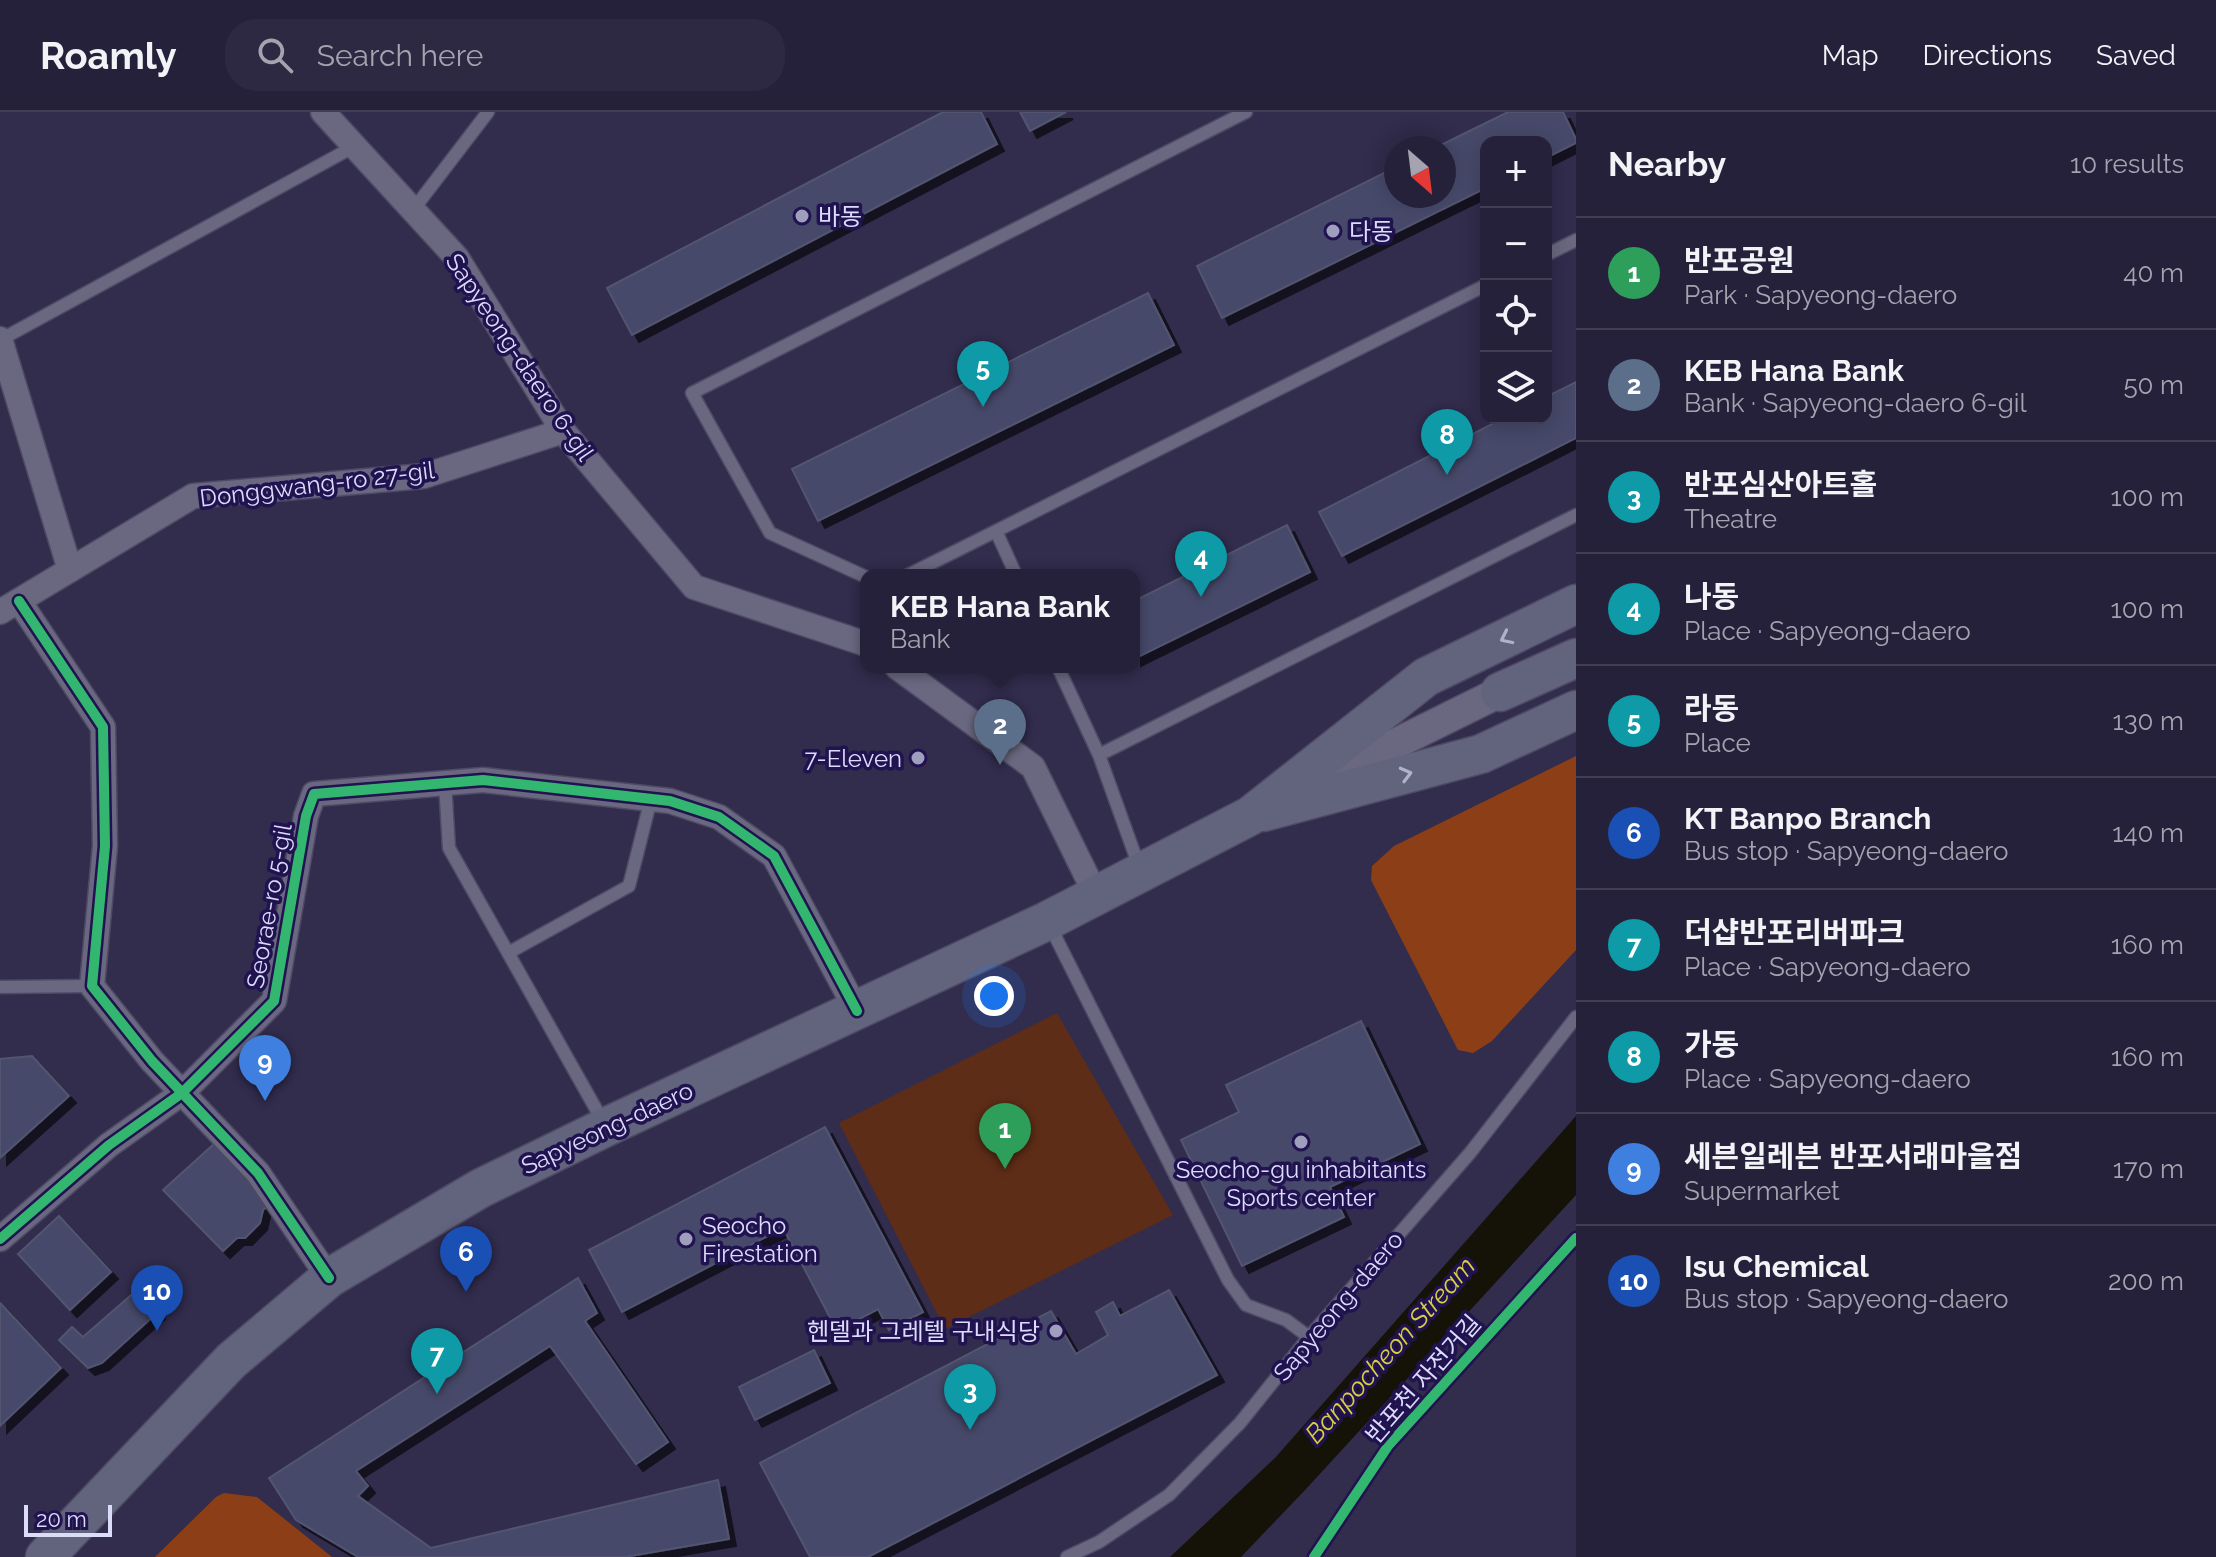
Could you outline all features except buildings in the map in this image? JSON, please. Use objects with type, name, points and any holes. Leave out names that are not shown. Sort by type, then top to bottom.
[{"type":"main road","name":"Sapyeong-daero","points":[[45,1557],[231,1361],[329,1278],[481,1188],[1097,897],[1250,816],[1426,677],[1576,604]]},
{"type":"main road","points":[[1500,692],[1576,658]]},
{"type":"main road","name":"Sapyeong-daero","points":[[1250,816],[1481,754],[1576,710]]},
{"type":"street","name":"Sapyeong-daero 6-gil","points":[[323,112],[457,258],[563,431],[694,587],[860,642]]},
{"type":"street","points":[[0,340],[70,570]]},
{"type":"street","name":"Donggwang-ro 27-gil","points":[[10,606],[193,496],[424,476],[563,431]]},
{"type":"street","points":[[10,606],[103,727],[105,846],[92,986],[152,1061],[258,1173],[329,1278]]},
{"type":"street","points":[[905,673],[1033,767],[1097,897]]},
{"type":"street","name":"Sapyeong-daero","points":[[1250,816],[1500,692]]},
{"type":"street","points":[[445,783],[483,780],[670,801],[719,817],[774,856],[857,1011]]},
{"type":"street","name":"Seorae-ro 5-gil","points":[[0,1239],[109,1145],[182,1093],[274,1001],[306,816],[314,794],[445,783]]},
{"type":"lane","points":[[413,210],[488,112]]},
{"type":"lane","points":[[860,574],[770,533],[692,393],[1246,112]]},
{"type":"lane","points":[[0,340],[355,146]]},
{"type":"lane","points":[[1552,252],[1576,240]]},
{"type":"lane","points":[[920,569],[1480,288]]},
{"type":"lane","points":[[1099,755],[1576,515]]},
{"type":"lane","points":[[996,531],[1013,569]]},
{"type":"lane","points":[[1061,673],[1099,755],[1142,873]]},
{"type":"lane","points":[[445,783],[449,848],[606,1127]]},
{"type":"lane","points":[[508,953],[629,886],[651,799]]},
{"type":"lane","points":[[1047,921],[1228,1280],[1246,1305],[1286,1320],[1309,1337]]},
{"type":"lane","points":[[0,987],[92,986]]},
{"type":"lane","name":"Sapyeong-daero","points":[[1067,1557],[1099,1542],[1169,1495],[1240,1423],[1309,1337],[1470,1153],[1576,1017]]},
{"type":"shaded area","points":[[1576,756],[1576,950],[1492,1041],[1473,1053],[1458,1050],[1371,880],[1372,866],[1394,846]]},
{"type":"shaded area","points":[[1057,1013],[1173,1215],[945,1329],[839,1123]]},
{"type":"shaded area","points":[[224,1493],[257,1497],[332,1557],[155,1557],[216,1497]]},
{"type":"water","name":"Banpocheon Stream","points":[[1576,1116],[1576,1195],[1306,1489],[1241,1557],[1170,1557],[1275,1458]]},
{"type":"cycle path","points":[[19,601],[103,727],[105,846],[92,986],[152,1061],[258,1173],[329,1278]]},
{"type":"cycle path","points":[[0,1239],[109,1145],[182,1093],[274,1001],[306,816],[314,794],[483,780],[670,801],[719,817],[774,856],[857,1011]]},
{"type":"cycle path","name":"반포천 자전거길","points":[[1314,1557],[1388,1446],[1576,1238]]},
{"type":"place","name":"바동","points":[[802,216]]},
{"type":"place","name":"다동","points":[[1333,231]]},
{"type":"place","name":"라동","points":[[983,407]]},
{"type":"place","name":"가동","points":[[1447,475]]},
{"type":"place","name":"나동","points":[[1201,597]]},
{"type":"place","name":"7-Eleven","points":[[918,758]]},
{"type":"place","name":"KEB Hana Bank","points":[[1000,765]]},
{"type":"place","name":"세븐일레븐 반포서래마을점","points":[[265,1101]]},
{"type":"place","name":"Seocho-gu inhabitants Sports center","points":[[1301,1142]]},
{"type":"place","name":"반포공원","points":[[1005,1169]]},
{"type":"place","name":"Seocho Firestation","points":[[686,1239]]},
{"type":"place","name":"KT Banpo Branch","points":[[466,1292]]},
{"type":"place","name":"Isu Chemical","points":[[157,1331]]},
{"type":"place","name":"헨델과 그레텔 구내식당","points":[[1056,1331]]},
{"type":"place","name":"더샵반포리버파크","points":[[437,1394]]},
{"type":"place","name":"반포심산아트홀","points":[[970,1430]]}]
